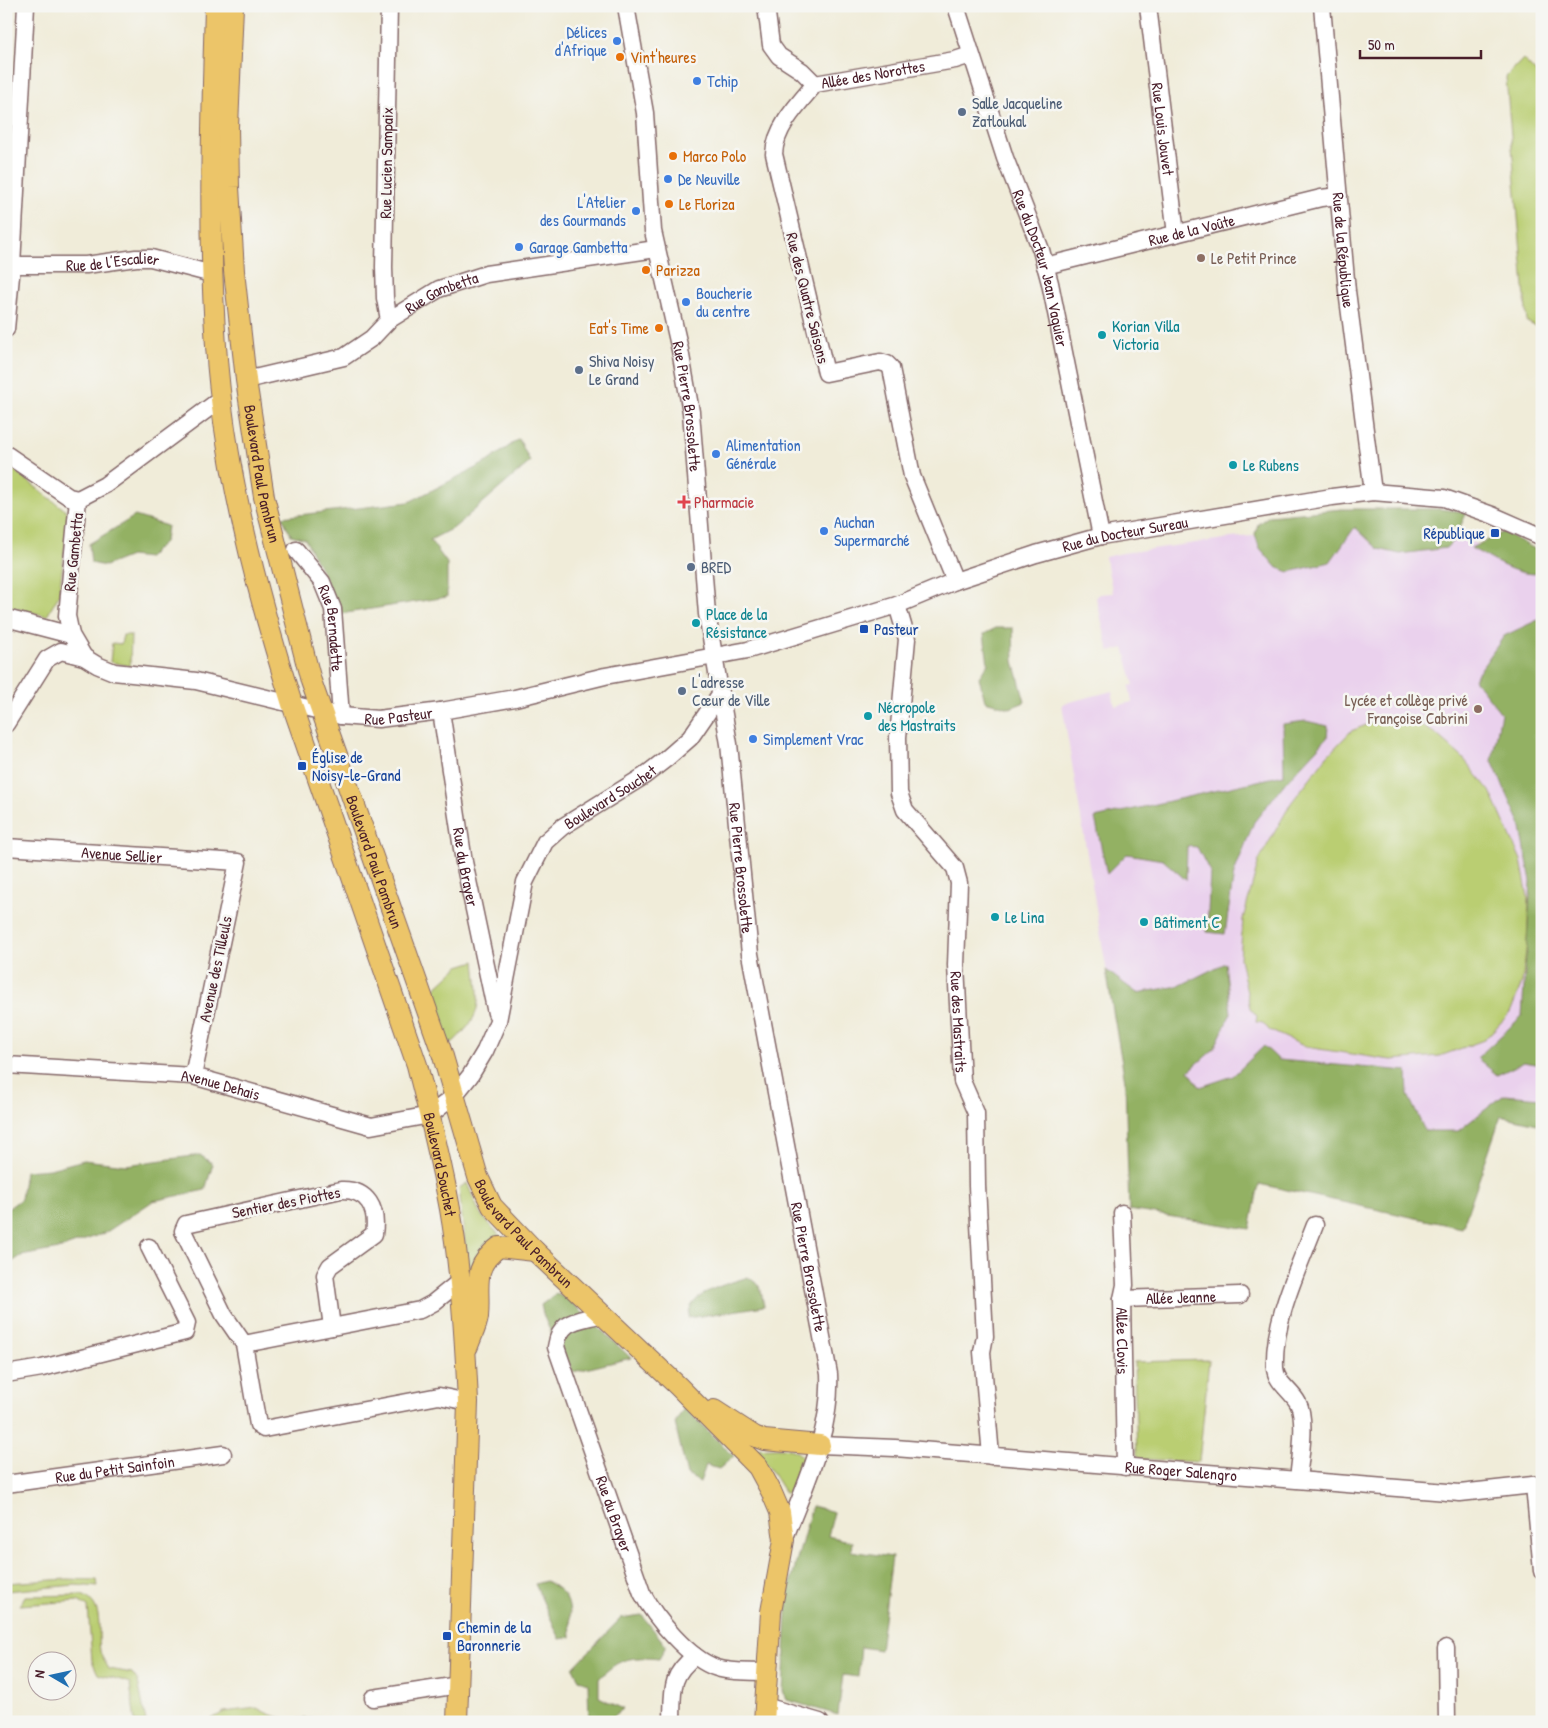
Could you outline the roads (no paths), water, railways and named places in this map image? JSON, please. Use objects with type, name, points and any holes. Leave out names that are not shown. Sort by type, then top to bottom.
[{"type":"main road","name":"Boulevard Paul Pambrun","points":[[215,6],[210,188],[212,274],[221,399],[248,544],[273,641],[292,704],[411,1046],[430,1115]]},
{"type":"main road","name":"Boulevard Paul Pambrun","points":[[233,6],[228,127],[229,188],[234,271],[246,380],[264,497],[296,627],[321,711],[442,1054],[453,1097],[478,1177],[492,1206],[535,1251],[678,1386],[758,1467],[780,1512],[784,1540]]},
{"type":"main road","name":"Boulevard Souchet","points":[[430,1115],[450,1210],[466,1354],[468,1402],[457,1722]]},
{"type":"main road","points":[[466,1354],[478,1318],[478,1275],[482,1263],[488,1255],[499,1247],[535,1251]]},
{"type":"main road","points":[[678,1386],[754,1436],[764,1440],[820,1445]]},
{"type":"main road","name":"Rue Pierre Brossolette","points":[[764,1714],[771,1612],[784,1540]]},
{"type":"street","points":[[6,329],[12,265],[26,6]]},
{"type":"street","name":"Rue Lucien Sampaix","points":[[389,6],[384,267],[385,298],[389,320]]},
{"type":"street","name":"Rue Pierre Brossolette","points":[[626,6],[645,113],[650,208],[656,249],[680,350],[691,412],[707,614],[716,656],[728,744],[750,954],[829,1374],[830,1388],[820,1445],[784,1540]]},
{"type":"street","points":[[766,6],[771,45],[779,56],[802,71],[815,84]]},
{"type":"street","name":"Rue du Docteur Jean Vaquier","points":[[956,6],[1004,158],[1045,266],[1101,536]]},
{"type":"street","name":"Rue Louis Jouvet","points":[[1148,6],[1176,234]]},
{"type":"street","name":"Rue de la République","points":[[1322,6],[1347,291],[1373,492]]},
{"type":"street","name":"Allée des Norottes","points":[[775,143],[779,132],[815,84],[955,60],[972,55]]},
{"type":"street","name":"Rue des Quatre Saisons","points":[[775,143],[774,154],[826,373],[880,362],[887,364],[891,368],[912,476],[955,581]]},
{"type":"street","name":"Rue de la Voûte","points":[[1045,266],[1339,196]]},
{"type":"street","name":"Rue Gambetta","points":[[246,380],[344,358],[372,338],[389,320],[439,289],[486,274],[656,249]]},
{"type":"street","name":"Rue de l’Escalier","points":[[12,265],[86,265],[151,258],[212,274]]},
{"type":"street","name":"Rue Gambetta","points":[[84,657],[71,635],[66,616],[78,499],[105,485],[221,399]]},
{"type":"street","points":[[6,454],[69,496],[78,499]]},
{"type":"street","name":"Rue du Docteur Sureau","points":[[716,656],[748,650],[897,605],[955,581],[1036,554],[1101,536],[1332,497],[1373,492],[1417,495],[1456,502],[1542,537]]},
{"type":"street","name":"Rue Bernadette","points":[[296,550],[322,582],[334,609],[341,716]]},
{"type":"street","name":"Rue des Mastraits","points":[[897,605],[907,639],[898,737],[899,793],[905,810],[955,868],[959,883],[956,965],[962,1081],[976,1113],[977,1186],[985,1336],[982,1352],[991,1456]]},
{"type":"street","points":[[6,618],[71,635]]},
{"type":"street","name":"Rue Pasteur","points":[[6,724],[51,655],[61,651],[84,657],[114,672],[196,681],[341,716],[378,718],[441,711],[515,698],[604,676],[716,656]]},
{"type":"street","name":"Boulevard Souchet","points":[[430,1115],[453,1097],[470,1076],[486,1051],[498,1021],[524,882],[545,842],[562,827],[644,776],[666,759],[690,738],[721,693]]},
{"type":"street","name":"Rue du Brayer","points":[[441,711],[464,862],[498,1021]]},
{"type":"street","name":"Avenue Sellier","points":[[6,847],[238,862]]},
{"type":"street","name":"Avenue des Tilleuls","points":[[192,1076],[238,862]]},
{"type":"street","name":"Avenue Dehais","points":[[6,1065],[192,1076],[371,1126],[430,1115]]},
{"type":"street","name":"Sentier des Piottes","points":[[332,1327],[325,1275],[330,1266],[374,1234],[373,1212],[365,1196],[355,1190],[341,1190],[186,1224],[184,1230],[224,1315],[244,1344],[258,1425],[264,1429],[439,1396],[468,1402]]},
{"type":"street","name":"Allée Clovis","points":[[1122,1213],[1125,1285],[1122,1299],[1126,1467]]},
{"type":"street","points":[[1298,1479],[1302,1416],[1298,1403],[1279,1380],[1275,1370],[1278,1330],[1282,1313],[1315,1225]]},
{"type":"street","points":[[6,1374],[42,1368],[185,1332],[187,1323],[149,1247]]},
{"type":"street","points":[[244,1344],[420,1310],[433,1303],[459,1282]]},
{"type":"street","name":"Allée Jeanne","points":[[1122,1299],[1240,1295]]},
{"type":"street","name":"Rue du Brayer","points":[[602,1314],[566,1324],[558,1334],[556,1347],[642,1593],[652,1612],[695,1656],[718,1668],[767,1672]]},
{"type":"street","name":"Rue Roger Salengro","points":[[820,1445],[1298,1479],[1460,1493],[1538,1484]]},
{"type":"street","name":"Rue du Petit Sainfoin","points":[[6,1484],[223,1454]]},
{"type":"street","points":[[1538,1484],[1542,1571]]},
{"type":"street","points":[[1446,1648],[1447,1722]]},
{"type":"street","points":[[672,1722],[674,1685],[677,1672],[695,1656]]},
{"type":"street","points":[[373,1698],[459,1685]]},
{"type":"street","points":[[764,1714],[820,1722]]},
{"type":"place","name":"Délices d'Afrique","points":[[617,41]]},
{"type":"place","name":"Vint'heures","points":[[620,57]]},
{"type":"place","name":"Tchip","points":[[697,81]]},
{"type":"place","name":"Salle Jacqueline Zatloukal","points":[[962,112]]},
{"type":"place","name":"Marco Polo","points":[[673,156]]},
{"type":"place","name":"De Neuville","points":[[668,179]]},
{"type":"place","name":"Le Floriza","points":[[669,204]]},
{"type":"place","name":"L'Atelier des Gourmands","points":[[636,211]]},
{"type":"place","name":"Garage Gambetta","points":[[519,247]]},
{"type":"place","name":"Le Petit Prince","points":[[1201,258]]},
{"type":"place","name":"Parizza","points":[[646,270]]},
{"type":"place","name":"Boucherie du centre","points":[[686,302]]},
{"type":"place","name":"Eat's Time","points":[[659,328]]},
{"type":"place","name":"Korian Villa Victoria","points":[[1102,335]]},
{"type":"place","name":"Shiva Noisy Le Grand","points":[[579,370]]},
{"type":"place","name":"Alimentation Générale","points":[[716,454]]},
{"type":"place","name":"Le Rubens","points":[[1233,465]]},
{"type":"place","name":"Pharmacie","points":[[684,502]]},
{"type":"place","name":"Auchan Supermarché","points":[[824,531]]},
{"type":"place","name":"République","points":[[1495,533]]},
{"type":"place","name":"BRED","points":[[691,567]]},
{"type":"place","name":"Place de la Résistance","points":[[696,623]]},
{"type":"place","name":"Pasteur","points":[[864,629]]},
{"type":"place","name":"L'adresse Cœur de Ville","points":[[682,691]]},
{"type":"place","name":"Lycée et collège privé Françoise Cabrini","points":[[1478,709]]},
{"type":"place","name":"Nécropole des Mastraits","points":[[868,716]]},
{"type":"place","name":"Simplement Vrac","points":[[753,739]]},
{"type":"place","name":"Église de Noisy-le-Grand","points":[[302,766]]},
{"type":"place","name":"Le Lina","points":[[995,917]]},
{"type":"place","name":"Bâtiment C","points":[[1144,922]]},
{"type":"place","name":"Chemin de la Baronnerie","points":[[447,1636]]}]
